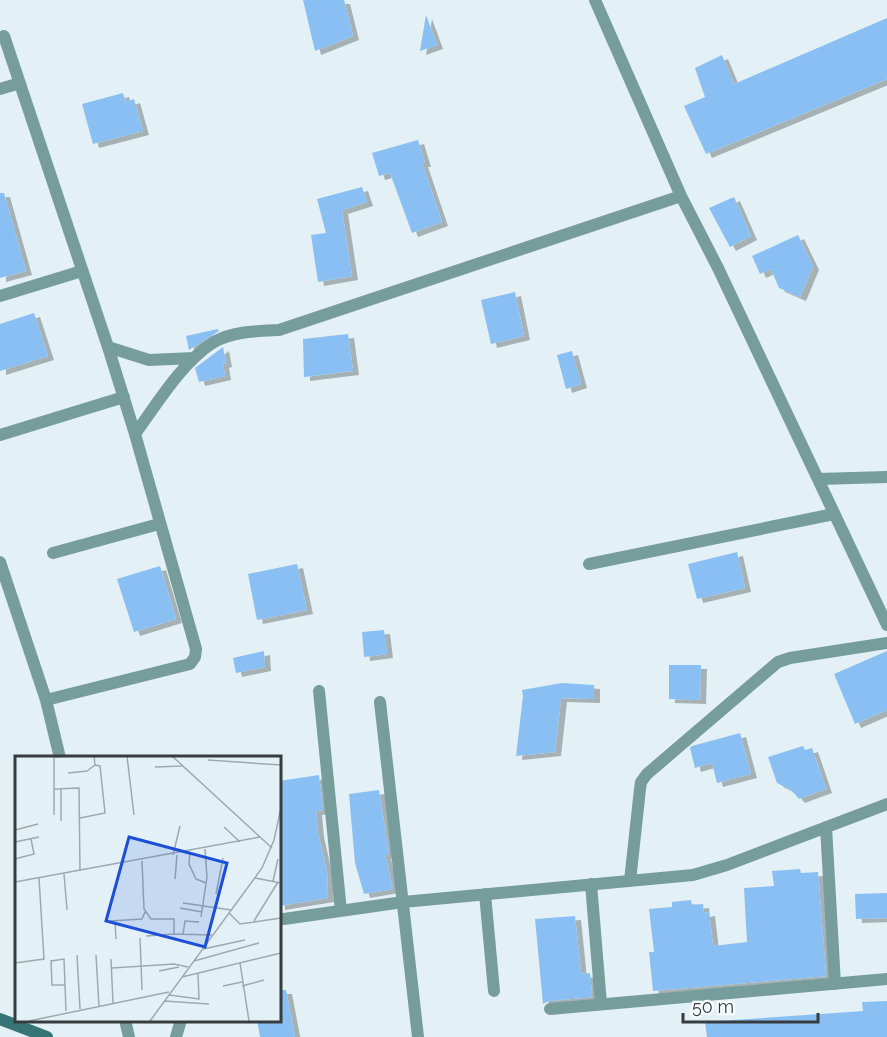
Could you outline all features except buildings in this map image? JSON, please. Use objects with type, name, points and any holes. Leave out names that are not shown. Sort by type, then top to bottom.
[{"type":"main road","points":[[0,1019],[47,1037]]},
{"type":"street","points":[[595,0],[681,196],[723,279],[887,626]]},
{"type":"street","points":[[4,36],[124,397],[196,649],[195,657],[190,664],[46,700]]},
{"type":"street","points":[[0,89],[20,83]]},
{"type":"street","points":[[135,434],[194,358],[216,341],[244,332],[279,330],[681,196]]},
{"type":"street","points":[[0,296],[82,271]]},
{"type":"street","points":[[108,347],[149,360],[194,358]]},
{"type":"street","points":[[0,435],[124,397]]},
{"type":"street","points":[[818,480],[887,477]]},
{"type":"street","points":[[590,564],[834,514]]},
{"type":"street","points":[[53,553],[159,524]]},
{"type":"street","points":[[0,562],[46,700],[60,756]]},
{"type":"street","points":[[630,881],[641,782],[647,774],[778,662],[790,658],[887,643]]},
{"type":"street","points":[[319,690],[341,911]]},
{"type":"street","points":[[380,702],[418,1037]]},
{"type":"street","points":[[284,919],[403,902],[693,875],[710,871],[887,804]]},
{"type":"street","points":[[826,827],[835,984]]},
{"type":"street","points":[[591,884],[601,1004]]},
{"type":"street","points":[[485,894],[494,991]]},
{"type":"street","points":[[550,1009],[887,979]]},
{"type":"street","points":[[125,1022],[129,1037]]},
{"type":"street","points":[[176,1037],[180,1022]]}]
